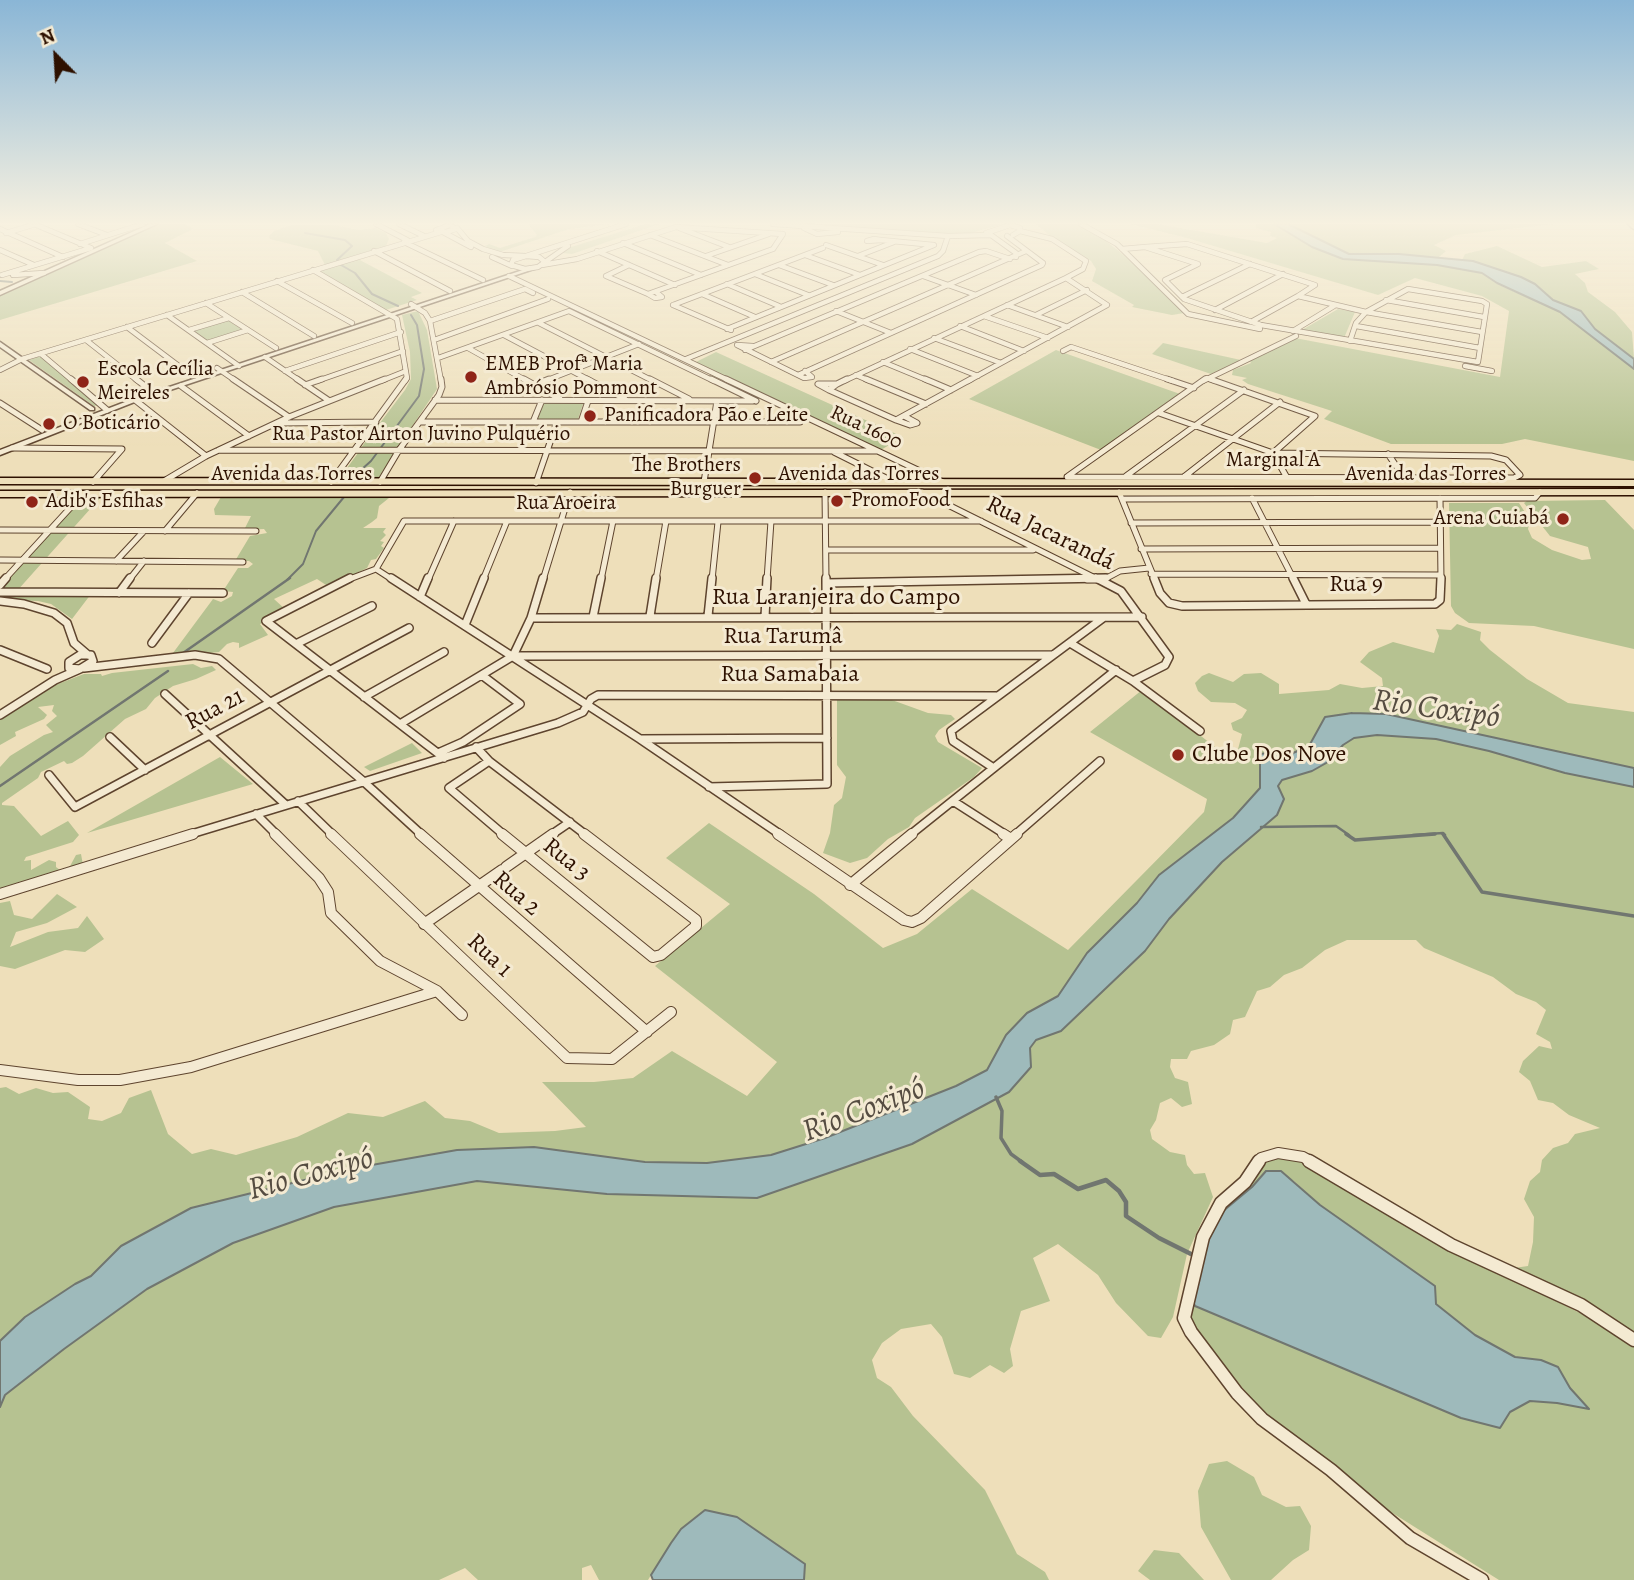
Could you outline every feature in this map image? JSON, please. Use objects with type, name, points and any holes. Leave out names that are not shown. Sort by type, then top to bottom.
[{"type":"main road","name":"Avenida das Torres","points":[[0,481],[536,483],[1064,479],[1078,487],[1120,495],[1449,487],[1478,482],[1634,482]]},
{"type":"main road","points":[[1055,492],[1064,479]]},
{"type":"main road","points":[[459,492],[471,488],[472,482]]},
{"type":"main road","points":[[499,492],[496,488],[504,482]]},
{"type":"main road","points":[[1478,482],[1483,492]]},
{"type":"main road","name":"Avenida das Torres","points":[[0,494],[1055,492],[1078,487],[1449,487],[1483,492],[1634,492]]},
{"type":"street","points":[[0,370],[22,359],[223,298]]},
{"type":"street","points":[[251,298],[314,336]]},
{"type":"street","points":[[306,298],[352,324]]},
{"type":"street","points":[[331,482],[407,379],[397,319],[363,298]]},
{"type":"street","points":[[414,305],[433,298]]},
{"type":"street","points":[[167,315],[237,364],[265,357],[436,298]]},
{"type":"street","points":[[430,321],[499,298]]},
{"type":"street","points":[[434,340],[548,299],[545,298]]},
{"type":"street","name":"Rua 1600","points":[[555,298],[943,482]]},
{"type":"street","points":[[691,298],[673,304],[737,332]]},
{"type":"street","points":[[711,298],[755,317]]},
{"type":"street","points":[[759,298],[779,306]]},
{"type":"street","points":[[727,329],[801,298]]},
{"type":"street","points":[[686,359],[836,298]]},
{"type":"street","points":[[746,350],[869,298]]},
{"type":"street","points":[[771,362],[921,298]]},
{"type":"street","points":[[753,346],[737,345],[804,378],[811,377],[805,372],[970,298]]},
{"type":"street","points":[[829,390],[856,374],[1023,298]]},
{"type":"street","points":[[1036,315],[1071,298]]},
{"type":"street","points":[[896,420],[1106,306],[1099,298]]},
{"type":"street","points":[[1173,298],[1190,315],[1492,371]]},
{"type":"street","points":[[1184,298],[1215,310],[1295,333],[1478,362],[1487,304],[1462,298]]},
{"type":"street","points":[[1215,310],[1238,298]]},
{"type":"street","points":[[1251,321],[1295,298]]},
{"type":"street","points":[[1304,298],[1334,306],[1482,332]]},
{"type":"street","points":[[1350,341],[1366,312],[1391,298]]},
{"type":"street","points":[[1386,300],[1484,317]]},
{"type":"street","points":[[206,303],[276,348]]},
{"type":"street","points":[[414,305],[430,321],[442,387],[435,400],[756,401],[569,311],[438,358]]},
{"type":"street","points":[[1007,305],[1068,327]]},
{"type":"street","points":[[1064,479],[1207,379],[1295,333],[1334,306]]},
{"type":"street","points":[[836,311],[891,333]]},
{"type":"street","points":[[0,447],[92,409],[105,408],[181,386],[276,348],[390,313]]},
{"type":"street","points":[[984,316],[1048,338]]},
{"type":"street","points":[[189,330],[229,318]]},
{"type":"street","points":[[539,323],[691,401]]},
{"type":"street","points":[[960,326],[1024,351]]},
{"type":"street","points":[[1356,326],[1480,348]]},
{"type":"street","points":[[127,327],[192,376]]},
{"type":"street","points":[[207,343],[248,330]]},
{"type":"street","points":[[285,371],[401,332]]},
{"type":"street","points":[[504,335],[628,401]]},
{"type":"street","points":[[934,338],[1001,363]]},
{"type":"street","points":[[86,340],[150,390]]},
{"type":"street","points":[[0,344],[92,409]]},
{"type":"street","points":[[534,385],[639,344]]},
{"type":"street","points":[[1063,351],[1070,347],[1194,388]]},
{"type":"street","points":[[468,348],[562,401]]},
{"type":"street","points":[[911,349],[978,376]]},
{"type":"street","points":[[305,385],[403,351]]},
{"type":"street","points":[[41,354],[105,408]]},
{"type":"street","points":[[265,357],[328,400]]},
{"type":"street","points":[[883,362],[951,390]]},
{"type":"street","points":[[0,453],[150,390],[220,370],[289,416]]},
{"type":"street","points":[[164,481],[206,456],[289,416],[406,371]]},
{"type":"street","points":[[856,374],[926,404]]},
{"type":"street","points":[[1207,379],[1315,416],[1273,453]]},
{"type":"street","points":[[837,384],[818,383],[896,420],[910,425],[916,423],[904,416]]},
{"type":"street","points":[[181,386],[249,436]]},
{"type":"street","points":[[1126,476],[1244,390]]},
{"type":"street","points":[[727,401],[741,393]]},
{"type":"street","points":[[135,400],[206,456]]},
{"type":"street","name":"Avenida das Torres","points":[[380,482],[435,400]]},
{"type":"street","points":[[533,422],[542,401]]},
{"type":"street","points":[[581,422],[588,401]]},
{"type":"street","points":[[704,482],[707,450],[717,401]]},
{"type":"street","points":[[1185,476],[1280,402]]},
{"type":"street","points":[[0,403],[42,430]]},
{"type":"street","points":[[1159,413],[1273,453],[1388,454],[1403,476]]},
{"type":"street","points":[[277,423],[376,422]]},
{"type":"street","points":[[420,422],[800,422]]},
{"type":"street","points":[[536,483],[556,422]]},
{"type":"street","points":[[12,448],[122,449],[93,482]]},
{"type":"street","name":"Rua Pastor Airton Juvino Pulquério","points":[[219,450],[876,451]]},
{"type":"street","points":[[831,451],[894,482]]},
{"type":"street","points":[[1273,453],[1286,477]]},
{"type":"street","name":"Marginal A","points":[[1064,479],[1126,476],[1514,478],[1520,475],[1506,460],[1491,456],[1388,454]]},
{"type":"street","points":[[400,724],[483,677],[513,656],[531,618],[570,492]]},
{"type":"street","points":[[709,787],[827,784],[825,492]]},
{"type":"street","name":"Rua Jacarandá","points":[[922,492],[1121,591],[1168,653],[1169,662],[1133,681]]},
{"type":"street","points":[[1150,571],[1120,495],[1535,498],[1540,492]]},
{"type":"street","points":[[165,531],[197,493]]},
{"type":"street","points":[[0,585],[82,495]]},
{"type":"street","points":[[1252,498],[1306,604]]},
{"type":"street","name":"Rua 9","points":[[1150,571],[1162,596],[1169,603],[1182,606],[1435,604],[1440,600],[1440,498]]},
{"type":"street","name":"Rua Aroeira","points":[[376,569],[404,521],[981,522]]},
{"type":"street","points":[[420,597],[454,521]]},
{"type":"street","points":[[593,617],[613,521]]},
{"type":"street","points":[[650,616],[666,521]]},
{"type":"street","points":[[765,617],[771,521]]},
{"type":"street","points":[[465,625],[507,522]]},
{"type":"street","points":[[708,616],[718,522]]},
{"type":"street","points":[[1131,523],[1442,522]]},
{"type":"street","points":[[0,530],[256,531]]},
{"type":"street","points":[[117,561],[144,531]]},
{"type":"street","points":[[1141,549],[1440,548]]},
{"type":"street","points":[[826,550],[1037,550]]},
{"type":"street","points":[[0,560],[243,562]]},
{"type":"street","points":[[119,593],[144,561]]},
{"type":"street","points":[[441,756],[266,621],[363,572],[376,569],[640,738],[850,885],[904,920],[912,922],[921,918],[1100,761]]},
{"type":"street","points":[[826,583],[1103,580],[1119,570],[1440,576]]},
{"type":"street","points":[[0,592],[223,593]]},
{"type":"street","points":[[152,643],[189,593]]},
{"type":"street","points":[[0,601],[24,604],[54,613],[67,623],[74,643],[90,655],[93,661],[55,680],[0,715]]},
{"type":"street","points":[[296,644],[372,606]]},
{"type":"street","name":"Rua Laranjeira do Campo","points":[[531,618],[1142,617]]},
{"type":"street","points":[[992,768],[953,741],[950,734],[996,696],[1103,618]]},
{"type":"street","name":"Rua 21","points":[[49,775],[75,807],[409,628]]},
{"type":"street","points":[[68,664],[74,643]]},
{"type":"street","points":[[1070,643],[1133,681],[1200,732]]},
{"type":"street","points":[[0,650],[47,669]]},
{"type":"street","points":[[364,696],[444,652]]},
{"type":"street","points":[[55,680],[68,664],[80,655],[90,655],[116,663]]},
{"type":"street","name":"Rua 2","points":[[82,668],[195,655],[215,656],[363,781],[478,887],[647,1032]]},
{"type":"street","name":"Rua Tarumâ","points":[[513,656],[1052,655]]},
{"type":"street","points":[[68,664],[82,668]]},
{"type":"street","points":[[850,885],[1116,670]]},
{"type":"street","points":[[0,894],[441,756],[520,704],[483,677]]},
{"type":"street","points":[[165,694],[286,805]]},
{"type":"street","name":"Rua Samabaia","points":[[441,756],[567,720],[583,712],[596,696],[608,694],[996,696]]},
{"type":"street","points":[[110,737],[145,770]]},
{"type":"street","points":[[640,738],[827,738]]},
{"type":"street","points":[[424,924],[570,822],[489,761],[476,747]]},
{"type":"street","name":"Rua 3","points":[[489,761],[453,783],[450,790],[653,957],[661,956],[697,923],[570,822]]},
{"type":"street","name":"Rua 1","points":[[298,801],[567,1058],[612,1059],[671,1012]]},
{"type":"street","points":[[953,801],[1011,839]]},
{"type":"street","points":[[257,814],[319,878],[328,892],[331,913],[380,961],[437,992],[462,1016]]},
{"type":"street","points":[[0,1070],[66,1079],[120,1080],[191,1067],[437,992]]},
{"type":"street","points":[[1482,1580],[1410,1538],[1331,1470],[1262,1419],[1237,1393],[1191,1332],[1184,1318],[1198,1250],[1221,1203],[1245,1182],[1261,1158],[1286,1154],[1313,1163],[1451,1245],[1581,1305],[1634,1340]]},
{"type":"green space","points":[[0,298],[74,298],[0,320]]},
{"type":"green space","points":[[364,298],[417,300],[386,310]]},
{"type":"green space","points":[[1121,298],[1168,298],[1184,313],[1172,315],[1132,307],[1134,305]]},
{"type":"green space","points":[[1485,298],[1528,298],[1560,312],[1634,369],[1634,461],[1525,439],[1502,444],[1391,444],[1324,419],[1332,411],[1248,384],[1242,380],[1247,378],[1232,375],[1233,370],[1295,338],[1500,377],[1509,311]]},
{"type":"green space","points":[[1550,298],[1596,298],[1615,312],[1632,332],[1634,359],[1595,329],[1581,311]]},
{"type":"green space","points":[[1338,309],[1355,312],[1344,338],[1302,330]]},
{"type":"green space","points":[[418,311],[427,330],[437,389],[397,449],[360,449],[411,379],[410,352],[402,315]]},
{"type":"green space","points":[[228,320],[244,331],[209,342],[192,331]]},
{"type":"green space","points":[[1163,343],[1241,360],[1211,374],[1152,354]]},
{"type":"green space","points":[[1056,350],[1180,394],[1101,450],[969,399]]},
{"type":"green space","points":[[716,352],[903,437],[879,451],[696,362]]},
{"type":"green space","points":[[41,356],[99,405],[94,406],[29,360]]},
{"type":"green space","points":[[543,403],[583,404],[577,422],[536,422]]},
{"type":"green space","points":[[358,453],[394,453],[378,479],[339,479]]},
{"type":"green space","points":[[221,497],[389,498],[379,506],[377,518],[363,528],[386,528],[383,532],[386,535],[380,541],[384,542],[381,546],[384,548],[376,559],[371,560],[367,568],[329,587],[317,579],[274,599],[286,610],[260,624],[268,635],[239,648],[239,643],[233,642],[219,652],[170,657],[213,599],[221,602],[232,596],[233,592],[223,591],[238,568],[248,568],[253,564],[249,561],[235,561],[250,536],[267,533],[264,529],[244,530],[251,516],[215,515],[214,509]]},
{"type":"green space","points":[[83,498],[100,498],[16,592],[0,589]]},
{"type":"green space","points":[[1605,500],[1634,530],[1634,649],[1534,626],[1469,623],[1455,613],[1451,606],[1449,503],[1519,503],[1530,520],[1528,529],[1532,538],[1552,550],[1582,560],[1591,559],[1588,547],[1550,536],[1524,503]]},
{"type":"green space","points":[[0,593],[91,594],[72,619],[51,604],[0,600]]},
{"type":"green space","points":[[1457,624],[1481,632],[1480,640],[1490,650],[1527,679],[1568,703],[1634,712],[1634,1336],[1514,1268],[1528,1266],[1534,1217],[1524,1199],[1530,1181],[1540,1172],[1542,1160],[1553,1148],[1568,1143],[1575,1134],[1600,1128],[1569,1115],[1553,1103],[1538,1100],[1530,1081],[1519,1072],[1523,1061],[1539,1046],[1552,1049],[1550,1042],[1536,1034],[1546,1010],[1536,1002],[1516,994],[1493,977],[1424,948],[1416,940],[1347,940],[1325,950],[1302,968],[1284,975],[1270,987],[1257,991],[1245,1017],[1233,1020],[1230,1034],[1214,1045],[1191,1051],[1187,1059],[1171,1059],[1170,1067],[1175,1078],[1188,1082],[1192,1104],[1182,1107],[1171,1098],[1160,1103],[1156,1120],[1150,1130],[1152,1139],[1170,1152],[1185,1155],[1187,1165],[1194,1174],[1205,1173],[1213,1197],[1187,1254],[1173,1317],[1161,1338],[1148,1336],[1116,1303],[1098,1275],[1058,1244],[1033,1258],[1050,1301],[1021,1311],[1010,1349],[1013,1366],[1004,1373],[990,1365],[970,1378],[954,1374],[942,1337],[931,1324],[901,1329],[882,1343],[872,1360],[877,1378],[891,1387],[913,1416],[985,1490],[1017,1554],[1045,1572],[1049,1580],[804,1580],[805,1564],[737,1517],[651,1575],[648,1580],[599,1580],[591,1565],[582,1568],[582,1580],[478,1580],[465,1568],[439,1580],[0,1580],[0,1088],[6,1087],[19,1094],[36,1088],[53,1093],[68,1092],[90,1107],[88,1119],[102,1121],[121,1113],[129,1098],[151,1090],[168,1134],[192,1154],[211,1149],[236,1155],[297,1137],[348,1113],[383,1117],[425,1101],[445,1118],[470,1121],[499,1133],[586,1127],[542,1082],[594,1082],[633,1078],[672,1051],[747,1096],[777,1062],[655,966],[730,904],[666,858],[709,823],[814,894],[883,948],[917,934],[972,889],[1068,950],[1204,812],[1207,799],[1090,732],[1142,690],[1224,754],[1237,753],[1242,734],[1233,730],[1231,723],[1242,718],[1247,710],[1235,703],[1211,702],[1198,691],[1195,683],[1202,676],[1209,673],[1233,682],[1244,674],[1261,673],[1279,684],[1279,694],[1329,690],[1340,684],[1362,688],[1383,686],[1382,678],[1360,662],[1369,652],[1393,642],[1434,653],[1439,636],[1436,629],[1451,630]]},
{"type":"green space","points":[[193,664],[201,668],[212,666],[216,670],[173,686],[155,698],[146,709],[125,719],[83,756],[72,763],[67,764],[64,761],[41,772],[38,778],[2,803],[14,806],[41,836],[68,821],[79,835],[73,842],[26,857],[24,861],[31,860],[31,870],[49,860],[56,862],[56,867],[60,870],[69,868],[76,855],[81,854],[83,865],[0,893],[0,767],[10,756],[53,732],[46,725],[57,716],[52,711],[54,705],[38,707],[47,715],[44,719],[15,732],[16,736],[0,745],[0,719],[50,687],[84,674],[102,676]]},
{"type":"green space","points":[[837,700],[892,700],[928,713],[951,715],[955,719],[939,730],[935,736],[938,742],[982,768],[974,777],[915,818],[909,827],[888,839],[867,858],[850,863],[823,853],[830,833],[834,805],[842,798],[846,777],[837,765]]},
{"type":"green space","points":[[412,743],[422,753],[370,771],[364,767]]},
{"type":"green space","points":[[220,757],[253,784],[87,833]]},
{"type":"green space","points":[[57,894],[77,907],[47,923],[16,932],[10,947],[48,932],[78,928],[87,916],[104,939],[85,952],[65,950],[15,969],[0,966],[0,903],[10,901],[14,915],[32,919]]},
{"type":"green space","points":[[1295,1157],[1439,1243],[1596,1321],[1634,1346],[1634,1580],[1499,1580],[1375,1502],[1263,1412],[1195,1332],[1187,1312],[1190,1295],[1461,1418],[1500,1428],[1510,1412],[1530,1401],[1588,1409],[1570,1388],[1558,1367],[1536,1359],[1515,1357],[1475,1335],[1435,1304],[1435,1286],[1320,1205],[1294,1181],[1266,1171],[1252,1187],[1216,1217],[1264,1159]]},
{"type":"green space","points":[[1227,1461],[1254,1477],[1262,1495],[1286,1507],[1300,1506],[1311,1526],[1309,1550],[1271,1580],[1231,1580],[1201,1527],[1198,1491],[1209,1464]]},
{"type":"green space","points":[[1154,1550],[1179,1553],[1204,1580],[1150,1580],[1138,1571]]},
{"type":"water","points":[[1529,298],[1550,298],[1581,311],[1595,329],[1634,359],[1634,369],[1560,312]]},
{"type":"water","name":"Rio Coxipó","points":[[1352,713],[1386,714],[1634,768],[1634,787],[1565,773],[1436,739],[1377,735],[1354,738],[1343,745],[1328,762],[1312,771],[1282,780],[1278,786],[1284,799],[1277,815],[1222,862],[1169,919],[1145,951],[1061,1031],[1036,1040],[1030,1048],[1031,1067],[1009,1092],[912,1144],[757,1198],[607,1194],[477,1181],[334,1207],[233,1243],[147,1289],[5,1395],[0,1407],[0,1341],[25,1317],[91,1276],[121,1246],[191,1208],[349,1169],[457,1150],[534,1147],[645,1162],[707,1163],[771,1155],[825,1138],[956,1086],[987,1070],[1006,1035],[1027,1013],[1058,996],[1087,953],[1137,903],[1159,875],[1233,818],[1260,788],[1260,754],[1283,751],[1293,753],[1309,746],[1325,717]]},
{"type":"water","points":[[1266,1171],[1281,1171],[1320,1205],[1435,1286],[1436,1304],[1475,1335],[1515,1357],[1541,1360],[1558,1367],[1570,1388],[1589,1409],[1530,1401],[1510,1412],[1500,1428],[1461,1418],[1195,1306],[1190,1295],[1216,1217],[1252,1187]]},
{"type":"water","points":[[705,1510],[737,1517],[805,1564],[804,1580],[653,1580],[651,1575],[681,1529]]},
{"type":"waterway","points":[[380,298],[398,306]]},
{"type":"waterway","points":[[352,478],[371,461],[419,396],[424,369],[417,325],[411,315]]},
{"type":"waterway","points":[[287,580],[303,564],[316,531],[344,497]]},
{"type":"waterway","points":[[183,653],[290,578]]},
{"type":"waterway","points":[[0,786],[168,671]]},
{"type":"waterway","points":[[1261,827],[1336,826],[1349,835]]},
{"type":"waterway","points":[[1346,834],[1355,840],[1435,834]]},
{"type":"waterway","points":[[1443,834],[1482,892],[1634,916]]},
{"type":"waterway","points":[[1413,835],[1445,835]]},
{"type":"waterway","points":[[996,1097],[1002,1111],[1001,1138],[1011,1154],[1022,1162]]},
{"type":"waterway","points":[[1020,1161],[1040,1175],[1054,1174],[1078,1189],[1106,1180],[1119,1191],[1126,1202],[1126,1216],[1159,1238],[1195,1256]]},
{"type":"place","name":"EMEB Profª Maria Ambrósio Pommont","points":[[471,377]]},
{"type":"place","name":"Escola Cecília Meireles","points":[[83,382]]},
{"type":"place","name":"Panificadora Pão e Leite","points":[[590,416]]},
{"type":"place","name":"O Boticário","points":[[49,424]]},
{"type":"place","name":"The Brothers Burguer","points":[[755,478]]},
{"type":"place","name":"PromoFood","points":[[837,501]]},
{"type":"place","name":"Adib's Esfihas","points":[[32,502]]},
{"type":"place","name":"Arena Cuiabá","points":[[1563,519]]},
{"type":"place","name":"Clube Dos Nove","points":[[1178,755]]}]
